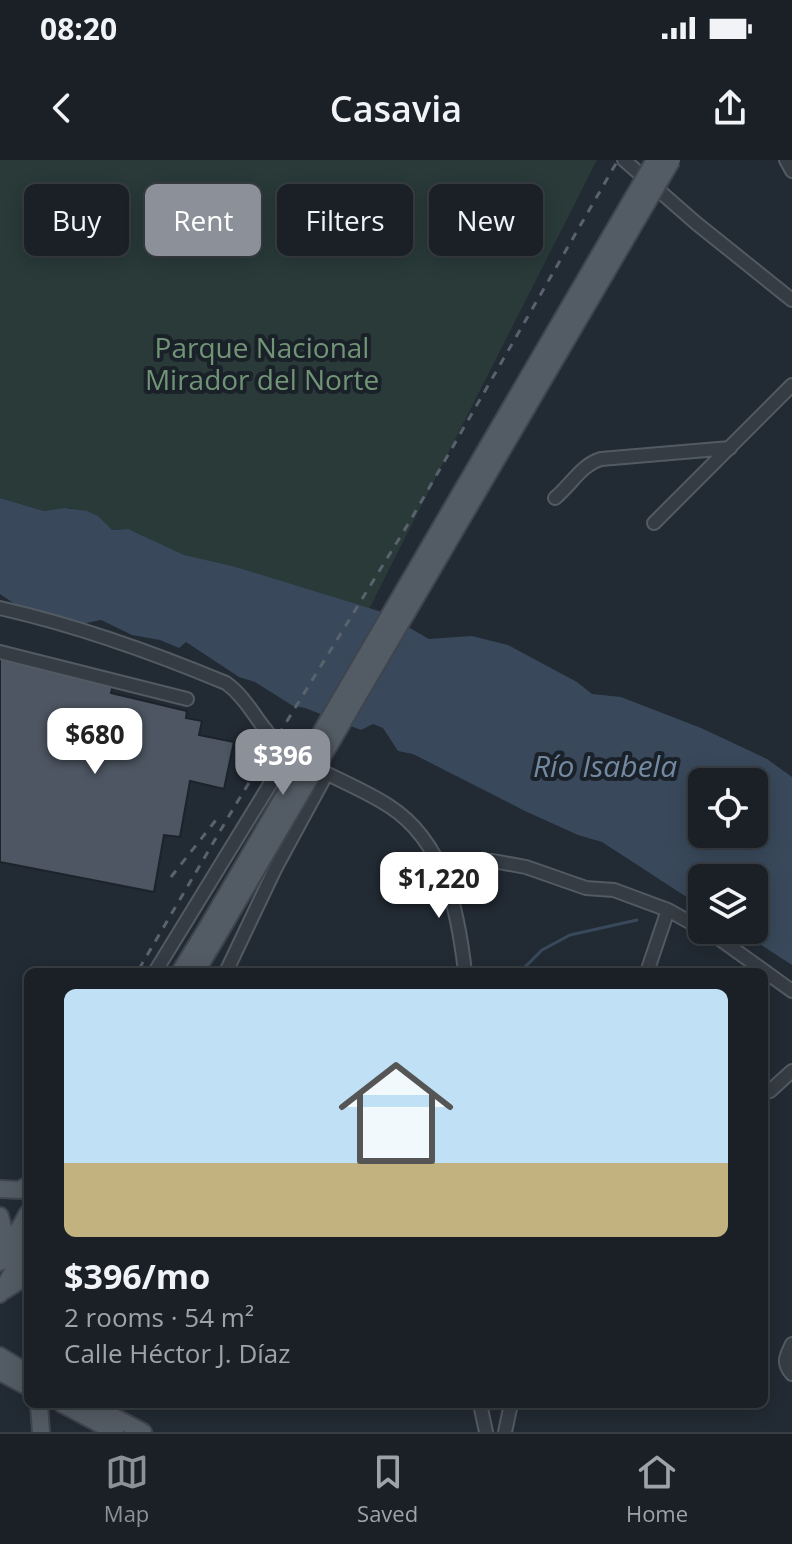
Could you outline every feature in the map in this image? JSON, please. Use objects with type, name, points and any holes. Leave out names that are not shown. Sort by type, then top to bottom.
[{"type":"main road","points":[[198,968],[212,931],[655,160]]},
{"type":"main road","points":[[183,968],[212,931],[672,160]]},
{"type":"main road","points":[[0,1189],[24,1188]]},
{"type":"main road","points":[[0,1216],[5,1235],[0,1253]]},
{"type":"main road","points":[[0,1262],[24,1220]]},
{"type":"main road","points":[[0,1293],[24,1252]]},
{"type":"main road","points":[[0,1293],[24,1278]]},
{"type":"main road","points":[[39,1408],[41,1432]]},
{"type":"main road","points":[[70,1408],[115,1432]]},
{"type":"main road","points":[[97,1408],[142,1432]]},
{"type":"street","points":[[624,160],[792,300]]},
{"type":"street","points":[[786,160],[792,171]]},
{"type":"street","points":[[654,523],[792,385]]},
{"type":"street","points":[[555,498],[582,468],[601,459],[730,448]]},
{"type":"street","points":[[0,608],[62,622],[146,650],[226,683],[280,745],[326,775],[389,806],[412,826],[440,861],[461,929],[465,968]]},
{"type":"street","points":[[0,652],[187,699]]},
{"type":"street","points":[[157,968],[272,781],[282,759],[280,745]]},
{"type":"street","points":[[228,968],[275,869],[326,775]]},
{"type":"street","points":[[440,861],[493,861],[526,867],[586,888],[614,890],[668,910],[688,921]]},
{"type":"street","points":[[648,968],[668,910]]},
{"type":"street","points":[[727,944],[760,968]]},
{"type":"street","points":[[768,974],[792,991]]},
{"type":"street","points":[[768,1091],[792,1071]]},
{"type":"street","points":[[792,1344],[785,1359],[786,1367],[792,1374]]},
{"type":"street","points":[[481,1408],[486,1432]]},
{"type":"street","points":[[505,1432],[510,1408]]},
{"type":"green space","name":"Parque Nacional Mirador del Norte","points":[[0,160],[597,160],[369,609],[236,567],[171,551],[126,529],[112,530],[72,508],[44,511],[0,498]]},
{"type":"water","name":"Río Isabela","points":[[0,498],[44,511],[65,508],[87,511],[98,516],[112,530],[128,529],[184,555],[236,567],[382,612],[429,639],[472,636],[508,645],[577,682],[592,694],[621,697],[701,728],[767,759],[792,777],[792,965],[760,944],[768,944],[768,864],[688,864],[688,898],[602,842],[578,835],[413,754],[398,751],[383,728],[373,724],[361,730],[293,706],[255,682],[239,677],[186,642],[179,648],[160,640],[132,635],[101,620],[76,625],[22,609],[0,594]]},
{"type":"building","points":[[0,659],[113,685],[111,693],[187,711],[186,718],[202,721],[199,735],[234,742],[224,789],[190,781],[180,837],[164,835],[154,892],[0,862]]},
{"type":"waterway","points":[[524,968],[542,950],[570,935],[637,920]]},
{"type":"railway","points":[[140,968],[410,521],[618,160]]},
{"type":"railway","points":[[171,877],[216,820]]}]
